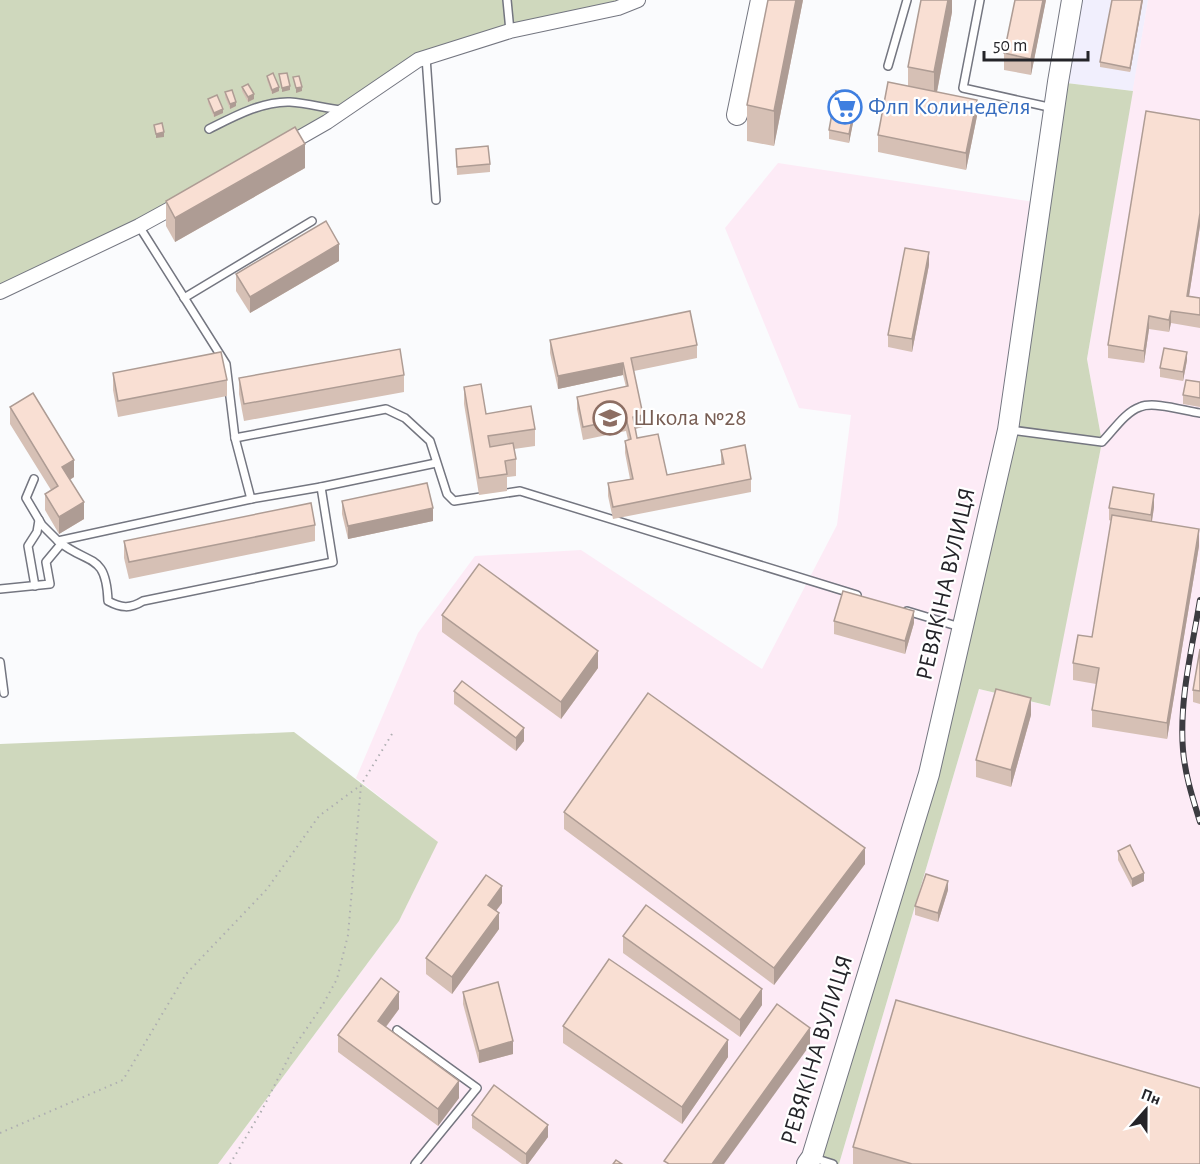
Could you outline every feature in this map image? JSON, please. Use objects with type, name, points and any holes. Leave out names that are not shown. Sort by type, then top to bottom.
[{"type":"street","points":[[272,154],[344,110],[418,60],[510,31],[618,8],[638,0]]},
{"type":"street","points":[[736,115],[761,0]]},
{"type":"street","name":"РЕВЯКІНА ВУЛИЦЯ","points":[[810,1161],[928,774],[1008,430],[1072,0]]},
{"type":"street","points":[[0,292],[139,226],[190,198]]},
{"type":"lane","points":[[507,0],[510,31]]},
{"type":"lane","points":[[888,66],[907,0]]},
{"type":"lane","points":[[980,0],[963,88],[1055,109]]},
{"type":"lane","points":[[426,57],[436,200]]},
{"type":"lane","points":[[209,129],[232,117],[263,106],[289,102],[344,110]]},
{"type":"lane","points":[[184,298],[312,221]]},
{"type":"lane","points":[[139,226],[226,364],[235,438],[251,499]]},
{"type":"lane","points":[[1008,430],[1102,442],[1126,417],[1140,407],[1153,405],[1200,413]]},
{"type":"lane","points":[[235,438],[386,409],[405,418],[430,441],[447,494],[454,501],[520,490],[860,596]]},
{"type":"lane","points":[[0,589],[50,584],[46,562],[60,542],[251,499],[436,463]]},
{"type":"lane","points":[[34,479],[26,498],[39,520],[69,550],[98,564],[107,581],[108,601],[120,608],[333,562],[321,487]]},
{"type":"lane","points":[[35,586],[28,546],[37,532],[39,520]]},
{"type":"lane","points":[[894,607],[962,628]]},
{"type":"lane","points":[[0,662],[4,693]]},
{"type":"lane","points":[[397,1030],[477,1088],[415,1164]]},
{"type":"lane","points":[[810,1161],[833,1164]]},
{"type":"path","points":[[0,1133],[123,1080],[186,974],[267,889],[320,816],[361,785],[392,734]]},
{"type":"path","points":[[230,1164],[262,1110],[294,1047],[337,979],[348,935],[361,785]]},
{"type":"shaded area","points":[[1072,0],[1148,0],[1133,91],[1058,82]]},
{"type":"shaded area","points":[[1148,0],[1200,0],[1200,1164],[839,1164],[979,689],[1049,706],[1102,442],[1087,359]]},
{"type":"shaded area","points":[[778,163],[1041,203],[1008,430],[929,774],[807,1164],[218,1164],[399,921],[437,842],[356,778],[418,633],[475,556],[581,550],[762,669],[837,525],[851,415],[799,408],[725,228]]},
{"type":"green space","points":[[0,0],[638,0],[418,60],[263,159],[0,292]]},
{"type":"green space","points":[[1058,82],[1133,91],[1087,359],[1102,442],[1050,706],[979,689],[839,1164],[807,1164],[929,774],[1008,430]]},
{"type":"green space","points":[[294,732],[438,842],[399,921],[218,1164],[0,1164],[0,744]]},
{"type":"building","points":[[768,0],[796,0],[774,111],[747,105]]},
{"type":"building","points":[[921,0],[948,0],[934,72],[908,67]]},
{"type":"building","points":[[1015,0],[1043,0],[1031,59],[1004,53]]},
{"type":"building","points":[[1112,0],[1142,0],[1130,68],[1100,62]]},
{"type":"building","points":[[273,73],[279,87],[272,90],[267,76]]},
{"type":"building","points":[[287,73],[290,86],[282,88],[279,74]]},
{"type":"building","points":[[299,76],[302,87],[296,88],[293,77]]},
{"type":"building","points":[[888,82],[977,100],[966,153],[878,135]]},
{"type":"building","points":[[248,84],[254,94],[248,97],[242,87]]},
{"type":"building","points":[[232,90],[236,102],[230,104],[225,92]]},
{"type":"building","points":[[836,91],[857,95],[849,134],[829,130]]},
{"type":"building","points":[[217,95],[223,109],[214,113],[208,99]]},
{"type":"building","points":[[1146,111],[1200,120],[1200,213],[1187,296],[1200,298],[1200,315],[1171,311],[1169,320],[1149,316],[1144,351],[1108,345]]},
{"type":"building","points":[[162,123],[164,132],[156,134],[154,125]]},
{"type":"building","points":[[295,127],[305,144],[175,218],[166,201]]},
{"type":"building","points":[[488,146],[490,164],[457,167],[456,149]]},
{"type":"building","points":[[326,221],[339,244],[250,297],[236,274]]},
{"type":"building","points":[[905,248],[929,252],[912,339],[888,335]]},
{"type":"building","name":"Школа №28","points":[[690,311],[697,345],[631,358],[643,415],[633,417],[637,438],[658,434],[667,475],[724,464],[721,450],[745,445],[751,479],[613,507],[608,483],[633,479],[625,441],[631,439],[626,418],[583,427],[577,397],[628,386],[623,363],[558,376],[550,340]]},
{"type":"building","points":[[1164,348],[1187,352],[1183,372],[1160,368]]},
{"type":"building","points":[[400,349],[404,375],[244,404],[239,378]]},
{"type":"building","points":[[221,352],[227,380],[118,401],[113,373]]},
{"type":"building","points":[[1186,380],[1200,382],[1200,398],[1183,395]]},
{"type":"building","points":[[481,384],[486,414],[531,406],[535,429],[488,436],[490,447],[513,443],[516,459],[505,461],[507,474],[479,478],[464,387]]},
{"type":"building","points":[[33,393],[74,460],[62,467],[84,502],[59,517],[45,494],[58,486],[10,407]]},
{"type":"building","points":[[427,483],[433,508],[348,526],[342,501]]},
{"type":"building","points":[[1113,487],[1154,494],[1151,515],[1109,508]]},
{"type":"building","points":[[311,503],[315,525],[129,562],[124,541]]},
{"type":"building","points":[[1112,515],[1199,529],[1167,723],[1092,710],[1099,668],[1073,663],[1078,635],[1092,637]]},
{"type":"building","points":[[479,564],[598,651],[561,702],[442,615]]},
{"type":"building","points":[[843,591],[914,611],[905,641],[834,621]]},
{"type":"building","points":[[1200,649],[1200,691],[1193,690]]},
{"type":"building","points":[[462,681],[524,728],[516,738],[454,691]]},
{"type":"building","points":[[996,689],[1031,698],[1011,770],[976,760]]},
{"type":"building","points":[[648,693],[865,848],[774,968],[564,812]]},
{"type":"building","points":[[1130,845],[1144,873],[1132,879],[1118,851]]},
{"type":"building","points":[[926,874],[948,881],[938,913],[915,906]]},
{"type":"building","points":[[486,875],[502,886],[488,905],[499,913],[452,977],[426,958]]},
{"type":"building","points":[[646,905],[762,989],[740,1020],[623,936]]},
{"type":"building","points":[[609,959],[728,1040],[682,1107],[563,1026]]},
{"type":"building","points":[[381,978],[399,992],[378,1021],[459,1081],[438,1109],[338,1035]]},
{"type":"building","points":[[498,982],[513,1041],[479,1051],[463,992]]},
{"type":"building","points":[[896,1000],[1200,1088],[1200,1164],[912,1164],[853,1147]]},
{"type":"building","points":[[777,1004],[810,1028],[712,1164],[669,1164],[664,1161]]},
{"type":"building","points":[[494,1085],[548,1125],[526,1154],[472,1115]]},
{"type":"railway","points":[[1200,600],[1187,675],[1182,731],[1186,769],[1200,822]]},
{"type":"place","name":"Флп Колинеделя","points":[[845,107]]},
{"type":"place","name":"Школа №28","points":[[610,418]]}]
